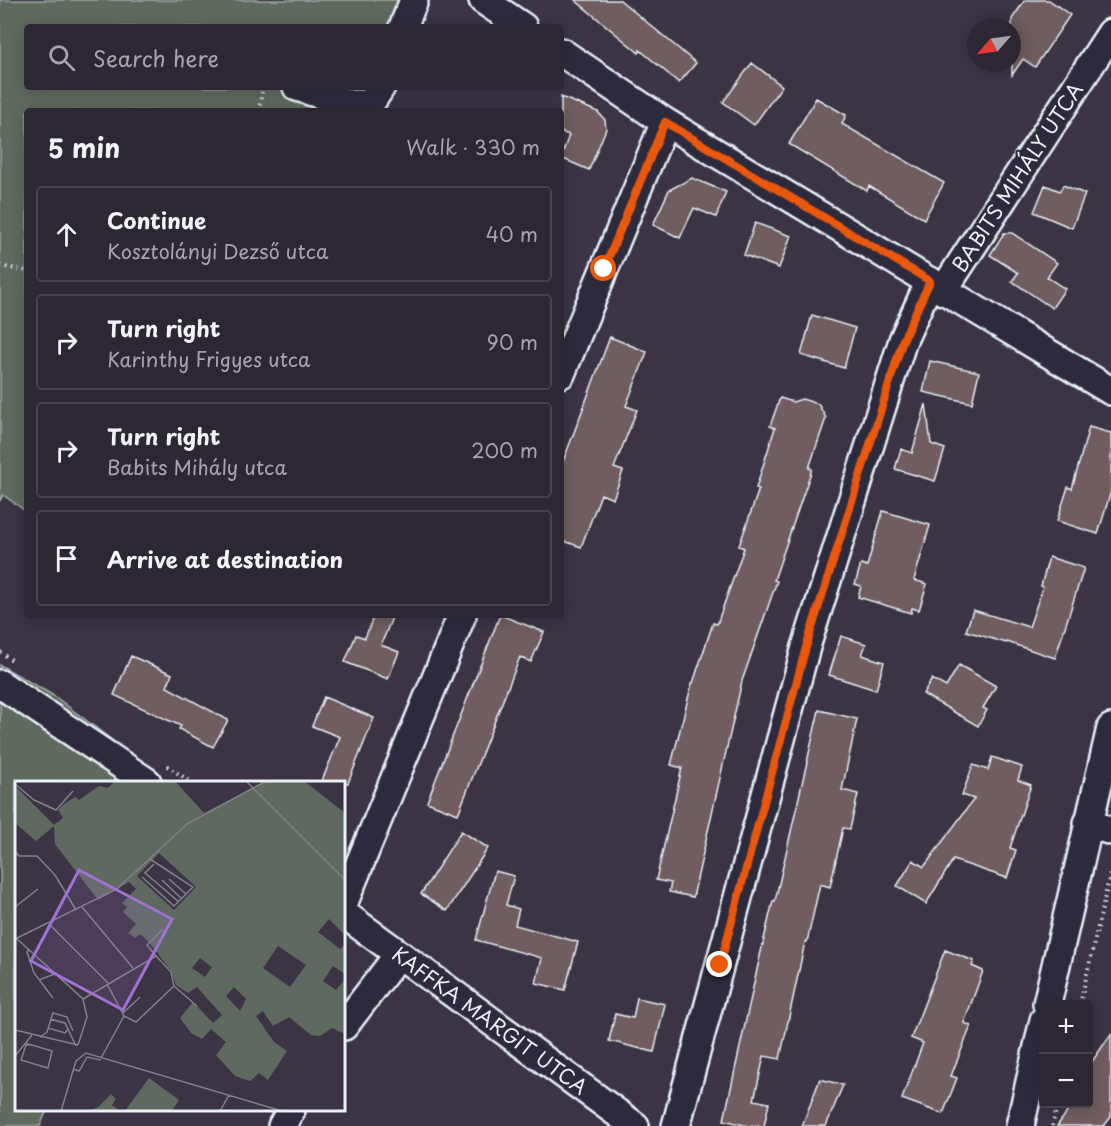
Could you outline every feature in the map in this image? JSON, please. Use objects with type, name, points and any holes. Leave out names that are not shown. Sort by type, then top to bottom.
[{"type":"street","points":[[404,24],[414,0]]},
{"type":"street","points":[[483,0],[519,24]]},
{"type":"street","name":"BABITS MIHÁLY UTCA","points":[[676,1126],[806,647],[903,340],[936,286],[1111,33]]},
{"type":"street","points":[[564,54],[665,122],[1111,391]]},
{"type":"street","points":[[306,90],[350,104],[370,104],[379,90]]},
{"type":"street","points":[[564,367],[665,122]]},
{"type":"street","points":[[345,900],[461,618]]},
{"type":"street","points":[[0,684],[144,781]]},
{"type":"street","points":[[1048,1000],[1100,827],[1111,728]]},
{"type":"street","name":"KAFFKA MARGIT UTCA","points":[[345,915],[635,1126]]},
{"type":"street","points":[[345,1025],[399,954]]},
{"type":"street","points":[[1020,1126],[1039,1042]]},
{"type":"street","points":[[282,1126],[290,1111]]},
{"type":"path","points":[[259,108],[262,92]]},
{"type":"path","points":[[0,266],[24,270]]},
{"type":"path","points":[[1081,1000],[1111,870]]},
{"type":"path","points":[[1053,1126],[1057,1108]]},
{"type":"green space","points":[[0,0],[403,0],[394,24],[24,24],[24,90],[366,90],[334,108],[24,108],[24,510],[3,495],[0,501]]},
{"type":"green space","points":[[0,665],[54,696],[166,781],[15,781],[15,1111],[47,1111],[40,1126],[0,1126]]},
{"type":"building","points":[[575,0],[620,0],[696,63],[679,83]]},
{"type":"building","points":[[1025,0],[1049,0],[1070,15],[1035,67],[1023,59],[1021,62],[1021,18],[1013,18]]},
{"type":"building","points":[[752,63],[782,86],[754,125],[723,102]]},
{"type":"building","points":[[561,97],[598,112],[605,120],[606,129],[589,170],[564,159],[564,149],[569,135],[564,133],[564,108],[561,108]]},
{"type":"building","points":[[816,98],[846,115],[842,124],[944,183],[924,219],[869,186],[867,191],[789,144]]},
{"type":"building","points":[[692,178],[726,192],[716,217],[694,208],[680,238],[653,225],[669,190]]},
{"type":"building","points":[[1045,185],[1060,191],[1063,185],[1085,194],[1072,228],[1034,212]]},
{"type":"building","points":[[755,223],[791,236],[779,268],[744,255]]},
{"type":"building","points":[[1004,233],[1012,233],[1057,263],[1047,277],[1065,289],[1052,308],[1012,281],[1018,273],[990,255]]},
{"type":"building","points":[[812,315],[855,328],[844,368],[801,355]]},
{"type":"building","points":[[610,337],[647,352],[626,406],[637,410],[614,468],[623,471],[613,499],[601,494],[581,547],[564,541],[564,459]]},
{"type":"building","points":[[930,361],[979,372],[972,403],[923,392]]},
{"type":"building","points":[[780,398],[793,402],[802,399],[818,404],[826,418],[809,468],[812,469],[774,580],[777,581],[742,681],[693,897],[669,892],[671,883],[656,880],[682,768],[671,765],[692,683],[713,623],[717,624],[744,548],[739,546],[759,489],[756,488],[775,428],[770,426]]},
{"type":"building","points":[[926,404],[931,444],[945,449],[935,481],[895,469],[901,449],[912,453]]},
{"type":"building","points":[[1089,427],[1111,433],[1111,491],[1098,534],[1057,521],[1068,487],[1072,489]]},
{"type":"building","points":[[883,511],[930,525],[914,580],[927,584],[919,610],[912,608],[911,613],[858,597],[861,586],[855,584],[861,564],[867,566]]},
{"type":"building","points":[[1049,557],[1084,568],[1055,658],[966,631],[973,610],[1029,627],[1043,587],[1041,586]]},
{"type":"building","points":[[373,618],[392,618],[381,645],[399,652],[388,679],[345,662],[356,635],[365,638]]},
{"type":"building","points":[[499,618],[508,618],[544,632],[531,662],[520,657],[458,814],[427,802]]},
{"type":"building","points":[[841,636],[866,644],[862,655],[884,662],[876,690],[829,675]]},
{"type":"building","points":[[131,656],[172,674],[167,687],[228,720],[213,747],[179,729],[181,726],[114,695]]},
{"type":"building","points":[[959,665],[996,686],[983,708],[987,710],[978,726],[923,694],[932,679],[946,687]]},
{"type":"building","points":[[324,697],[374,718],[348,783],[322,781],[340,737],[312,726]]},
{"type":"building","points":[[819,710],[857,719],[842,790],[858,794],[850,829],[843,828],[830,887],[820,884],[780,1059],[764,1056],[754,1100],[769,1103],[764,1126],[748,1126],[724,1120],[760,956]]},
{"type":"building","points":[[992,757],[1022,767],[1018,780],[1031,785],[1010,848],[1016,850],[1007,878],[953,860],[926,904],[897,886],[913,860],[924,867],[974,799],[962,795],[973,765],[988,770]]},
{"type":"building","points":[[461,831],[488,848],[447,911],[421,894]]},
{"type":"building","points":[[495,871],[514,876],[506,905],[519,909],[515,925],[578,942],[565,990],[536,983],[542,958],[476,940]]},
{"type":"building","points":[[945,950],[974,961],[972,966],[983,971],[964,1023],[971,1026],[951,1076],[957,1078],[943,1114],[902,1099],[923,1043],[911,1038]]},
{"type":"building","points":[[637,998],[665,1004],[654,1052],[609,1041],[615,1014],[633,1018]]},
{"type":"building","points":[[1111,1034],[1111,1117],[1104,1126],[1057,1126],[1070,1108],[1093,1108],[1093,1060]]},
{"type":"building","points":[[820,1079],[843,1085],[826,1126],[802,1126]]},
{"type":"route","points":[[604,269],[665,122],[930,281],[903,340],[806,647],[720,965]]}]
